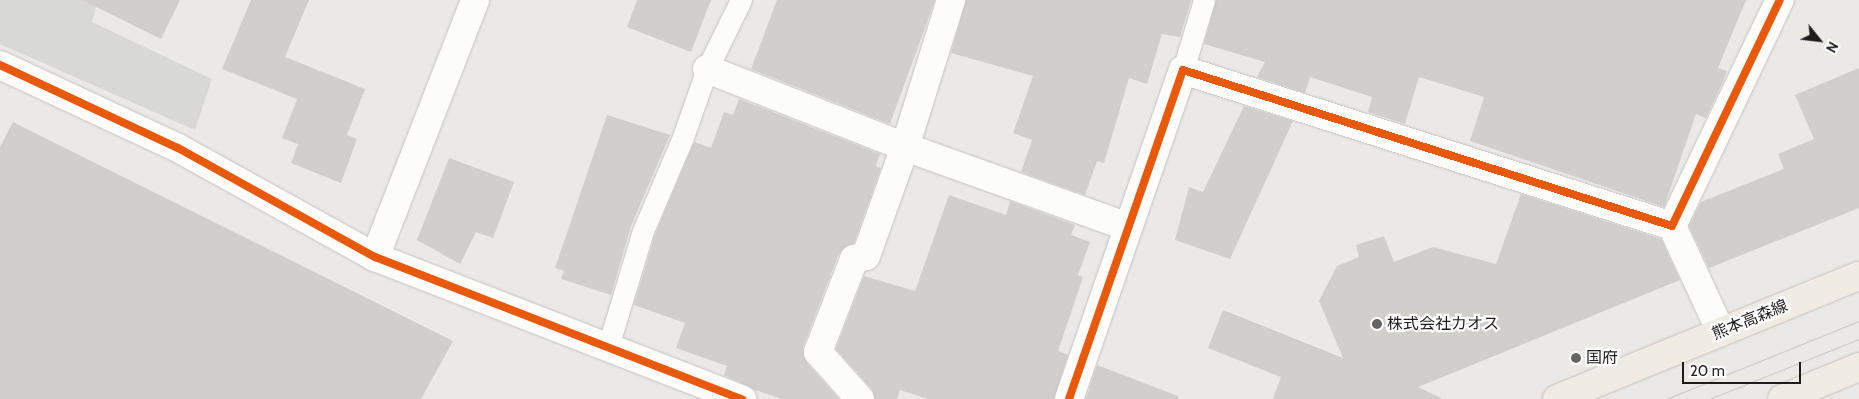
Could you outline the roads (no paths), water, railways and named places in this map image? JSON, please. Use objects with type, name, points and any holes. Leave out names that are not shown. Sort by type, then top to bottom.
[{"type":"main road","name":"熊本高森線","points":[[1557,399],[1859,276]]},
{"type":"main road","points":[[1782,399],[1859,367]]},
{"type":"street","points":[[375,257],[475,0]]},
{"type":"street","points":[[860,399],[818,352],[854,260],[866,256],[905,147],[951,0]]},
{"type":"street","points":[[1672,226],[1780,0]]},
{"type":"street","points":[[0,65],[178,148],[375,257],[607,350],[742,399]]},
{"type":"street","points":[[707,69],[905,147],[1128,228]]},
{"type":"street","points":[[1069,399],[1183,70],[1672,226],[1721,332]]},
{"type":"lane","points":[[607,350],[643,231],[683,137],[707,69],[741,0]]},
{"type":"lane","points":[[1183,70],[1204,0]]},
{"type":"tram line","points":[[1666,399],[1859,321]]},
{"type":"tram line","points":[[1709,399],[1859,339]]},
{"type":"place","name":"株式会社カオス","points":[[1377,324]]},
{"type":"place","name":"国府","points":[[1576,358]]}]
